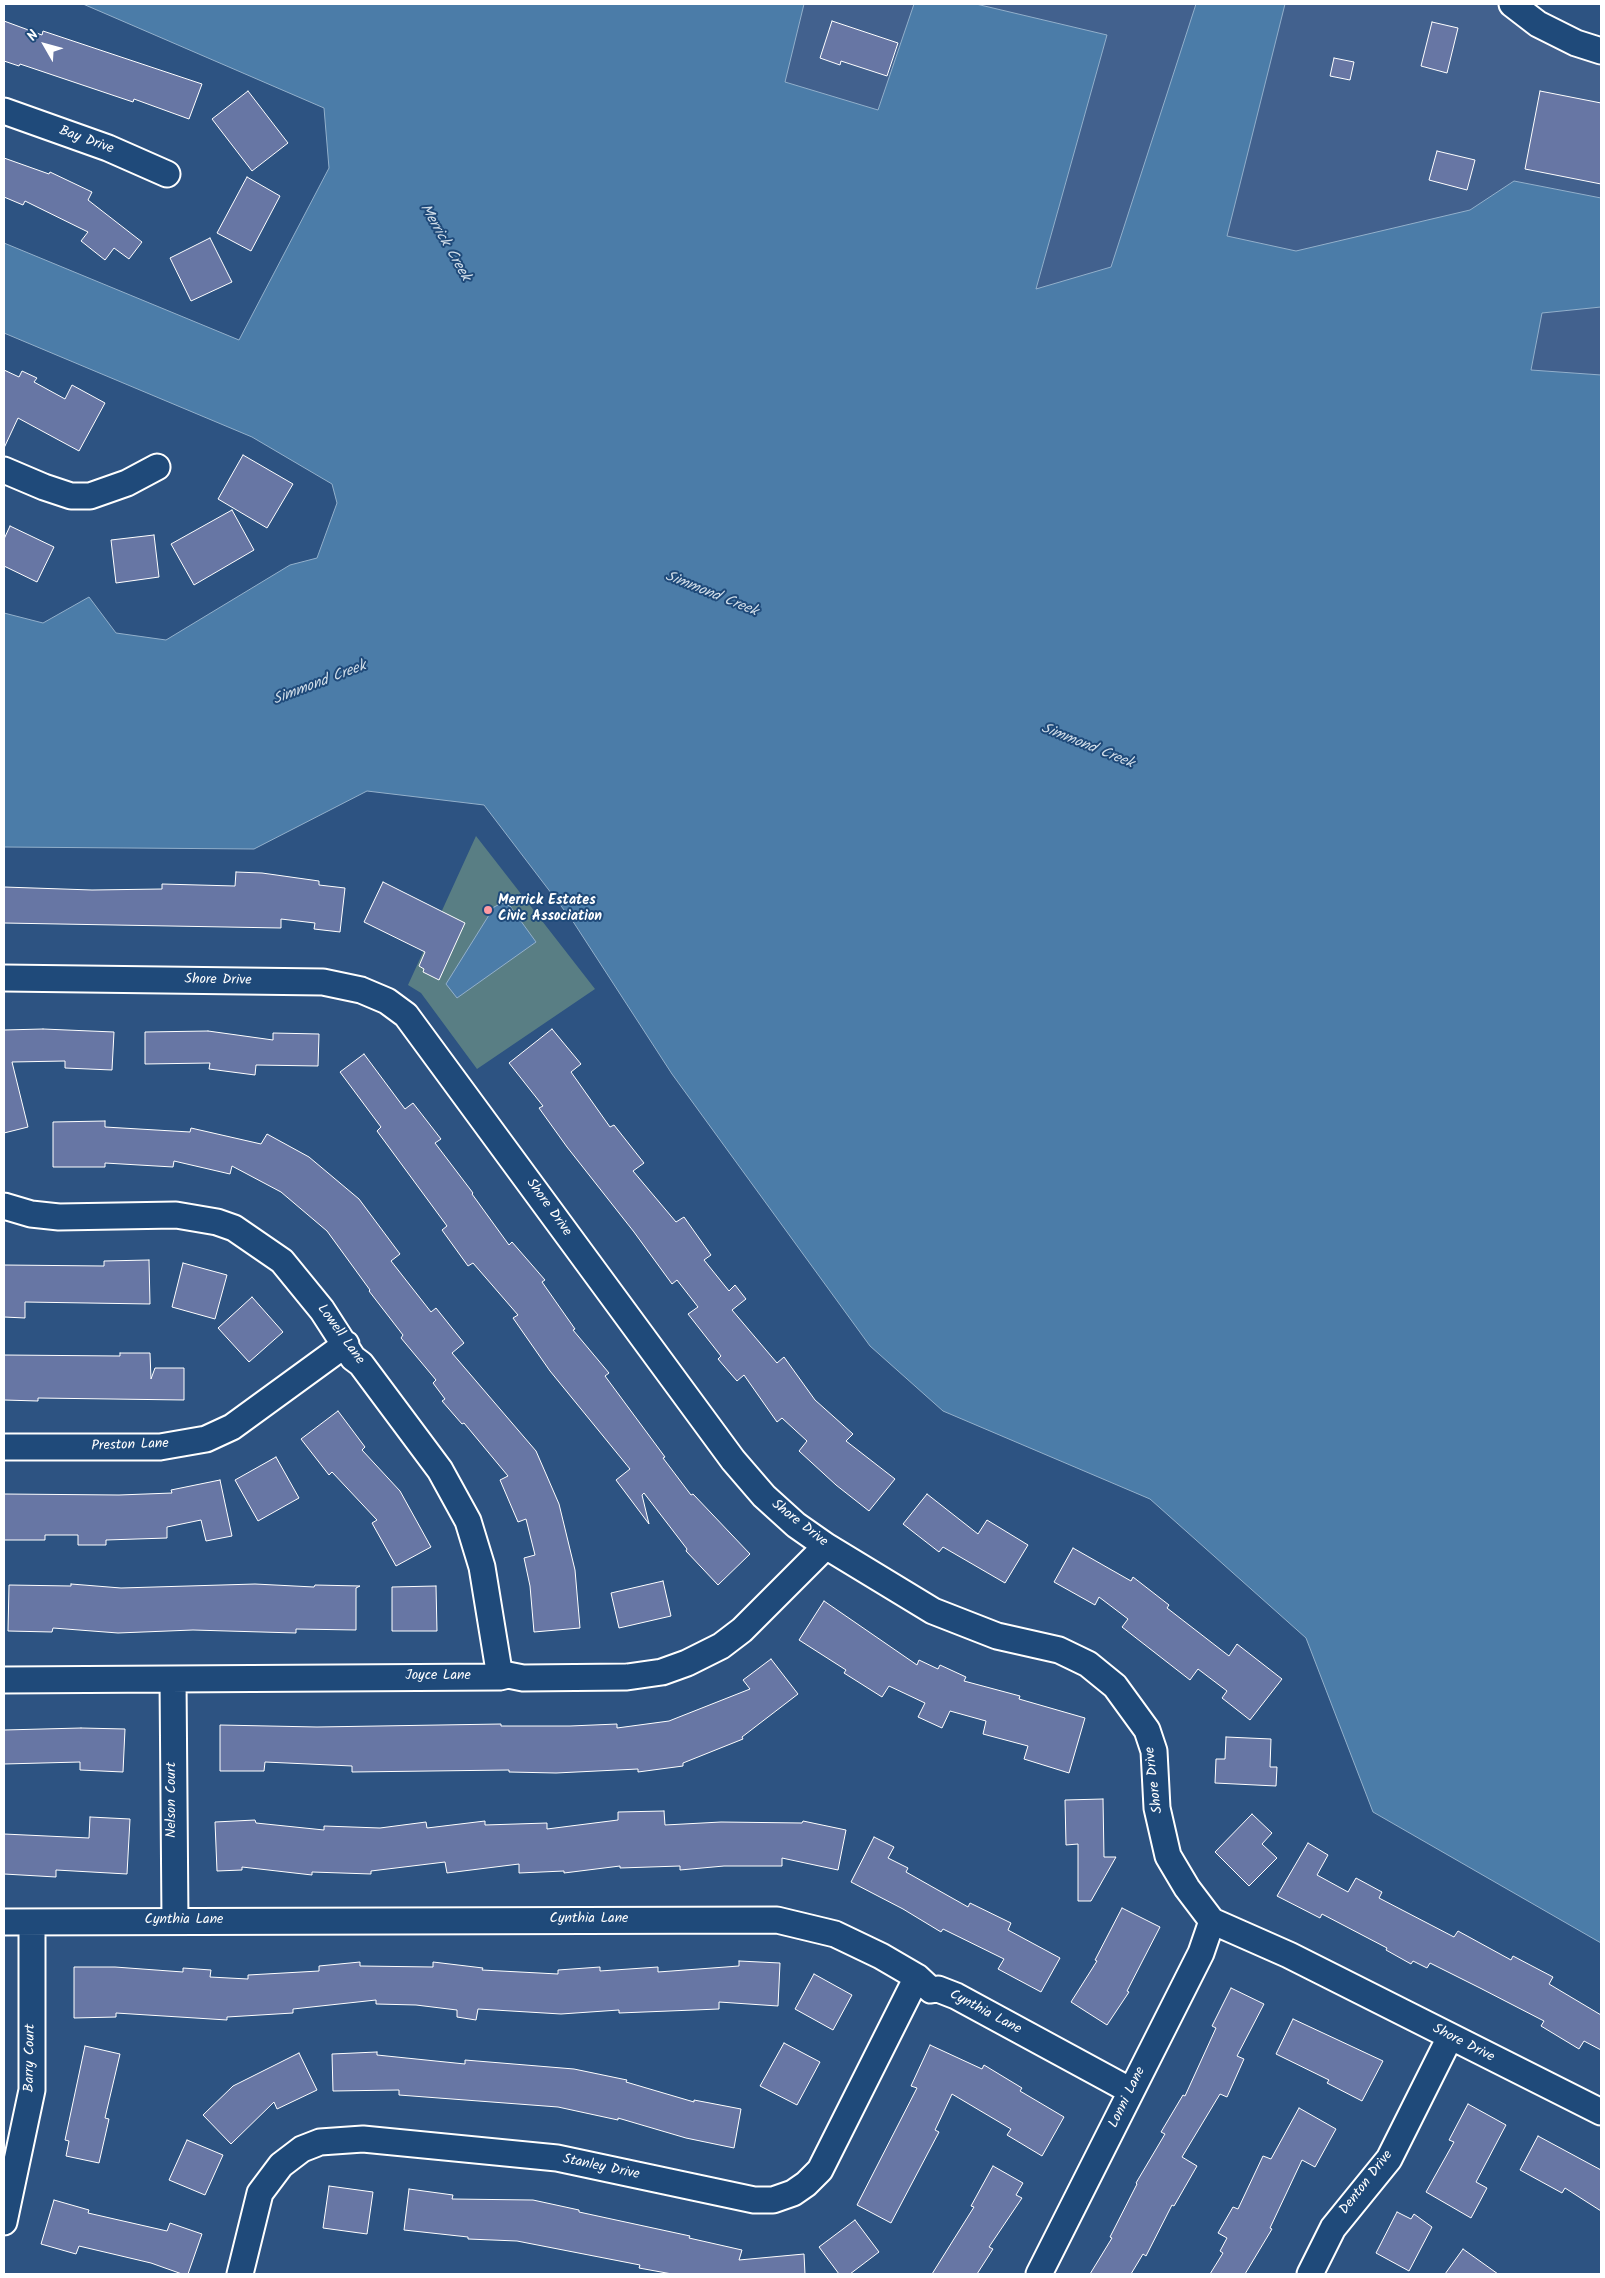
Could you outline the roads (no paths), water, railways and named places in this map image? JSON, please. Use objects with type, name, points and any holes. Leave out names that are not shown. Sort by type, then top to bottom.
[{"type":"street","points":[[1512,4],[1538,24],[1576,43],[1601,51]]},
{"type":"street","name":"Bay Drive","points":[[4,112],[108,148],[167,174]]},
{"type":"street","points":[[4,470],[71,496],[90,496],[127,483],[156,467]]},
{"type":"street","name":"Shore Drive","points":[[4,978],[323,982],[361,990],[387,1001],[406,1015],[733,1460],[764,1496],[796,1525],[826,1546],[933,1611],[997,1636],[1059,1650],[1088,1664],[1115,1686],[1147,1730],[1154,1751],[1157,1808],[1168,1856],[1187,1888],[1212,1921],[1289,1955],[1450,2038],[1601,2112]]},
{"type":"street","name":"Lowell Lane","points":[[4,1206],[31,1214],[59,1216],[176,1215],[217,1222],[234,1228],[282,1261],[322,1310],[346,1344],[353,1358],[361,1364],[440,1470],[468,1522],[482,1567],[500,1677]]},
{"type":"street","name":"Preston Lane","points":[[4,1447],[160,1447],[206,1439],[232,1427],[346,1344]]},
{"type":"street","name":"Joyce Lane","points":[[4,1680],[500,1677],[508,1675],[523,1678],[627,1677],[662,1672],[687,1663],[721,1646],[742,1630],[826,1546]]},
{"type":"street","name":"Nelson Court","points":[[173,1679],[175,1921]]},
{"type":"street","name":"Cynthia Lane","points":[[4,1922],[777,1920],[835,1934],[882,1956],[917,1977],[931,1990],[938,1989],[956,1996],[1130,2091]]},
{"type":"street","name":"Lonni Lane","points":[[1039,2274],[1201,1953],[1212,1921]]},
{"type":"street","name":"Barry Court","points":[[4,2222],[32,2090],[32,1922]]},
{"type":"street","name":"Stanley Drive","points":[[240,2274],[260,2193],[280,2165],[302,2149],[320,2142],[363,2139],[557,2158],[754,2200],[773,2200],[792,2192],[806,2184],[820,2170],[917,1977]]},
{"type":"street","name":"Denton Drive","points":[[1311,2274],[1333,2228],[1389,2159],[1450,2038]]},
{"type":"water","points":[[83,4],[804,4],[785,82],[878,110],[914,4],[976,4],[1107,35],[1036,289],[1111,267],[1196,4],[1285,4],[1227,236],[1296,251],[1470,210],[1514,181],[1601,198],[1601,307],[1542,313],[1531,370],[1601,375],[1601,1943],[1373,1812],[1306,1638],[1150,1499],[943,1411],[870,1346],[672,1074],[574,923],[484,805],[367,791],[254,849],[4,847],[4,613],[43,623],[89,597],[116,633],[166,640],[290,565],[317,558],[337,503],[332,484],[252,437],[4,333],[4,243],[239,340],[329,168],[324,108]]},
{"type":"water","points":[[502,903],[510,906],[536,942],[457,998],[446,984],[494,907]]},
{"type":"place","name":"Merrick Estates Civic Association","points":[[488,910]]},
{"type":"water label","name":"Merrick Creek","points":[[444,243]]},
{"type":"water label","name":"Simmond Creek","points":[[711,595]]},
{"type":"water label","name":"Simmond Creek","points":[[320,684]]},
{"type":"water label","name":"Simmond Creek","points":[[1087,747]]}]
